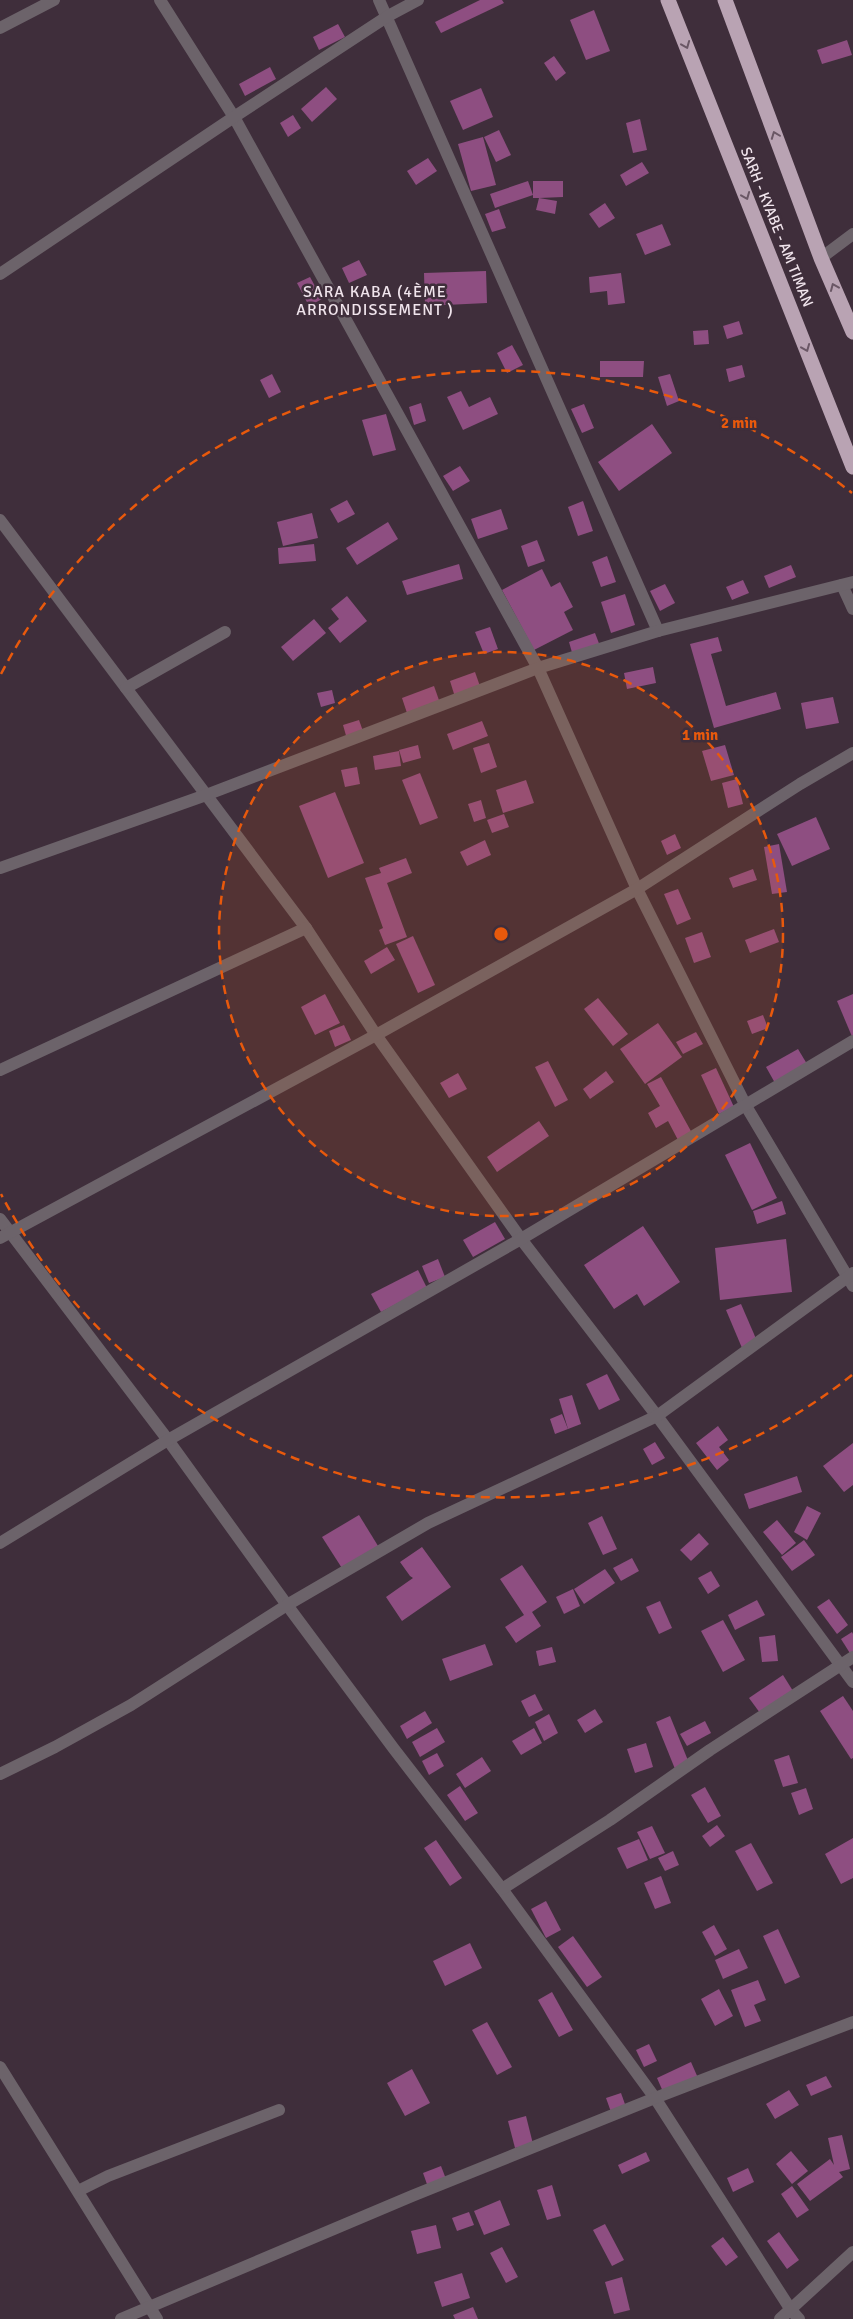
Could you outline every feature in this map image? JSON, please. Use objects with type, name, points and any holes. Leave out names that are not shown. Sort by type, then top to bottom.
[{"type":"highway","name":"SARH - KYABE - AM TIMAN","points":[[668,0],[853,467]]},
{"type":"highway","name":"SARH - KYABE - AM TIMAN","points":[[725,0],[821,258],[853,332]]},
{"type":"street","points":[[0,28],[54,0]]},
{"type":"street","points":[[0,1774],[56,1747],[132,1705],[287,1605],[428,1523],[657,1416],[851,1278],[746,1106],[637,889],[538,668],[234,117],[160,0]]},
{"type":"street","points":[[379,0],[388,16],[658,631]]},
{"type":"street","points":[[0,274],[388,16],[418,0]]},
{"type":"street","points":[[821,258],[853,234]]},
{"type":"street","points":[[0,520],[306,928],[376,1035],[522,1239],[657,1416],[853,1682]]},
{"type":"street","points":[[0,868],[206,795],[538,668],[658,631],[848,583],[853,608]]},
{"type":"street","points":[[126,688],[225,632]]},
{"type":"street","points":[[5,1235],[376,1035],[637,889],[800,784],[853,753]]},
{"type":"street","points":[[0,1070],[306,928]]},
{"type":"street","points":[[0,1543],[168,1440],[522,1239],[853,1040]]},
{"type":"street","points":[[0,1218],[5,1235],[168,1440],[287,1605],[394,1749],[502,1889],[654,2098],[795,2314]]},
{"type":"street","points":[[502,1889],[610,1820],[710,1750],[853,1657]]},
{"type":"street","points":[[121,2319],[412,2196],[654,2098],[853,2022]]},
{"type":"street","points":[[0,2067],[157,2319]]},
{"type":"street","points":[[78,2192],[108,2176],[279,2110]]},
{"type":"street","points":[[780,2319],[795,2314],[853,2252]]},
{"type":"building","points":[[480,0],[502,0],[504,3],[441,33],[435,22]]},
{"type":"building","points":[[594,10],[610,51],[586,60],[570,20]]},
{"type":"building","points":[[338,24],[345,37],[319,50],[313,37]]},
{"type":"building","points":[[847,40],[852,55],[822,64],[817,50]]},
{"type":"building","points":[[554,56],[566,73],[556,81],[544,63]]},
{"type":"building","points":[[270,67],[276,79],[245,96],[239,84]]},
{"type":"building","points":[[326,87],[337,99],[312,122],[301,109]]},
{"type":"building","points":[[481,88],[493,117],[463,130],[450,101]]},
{"type":"building","points":[[293,115],[301,128],[288,137],[280,123]]},
{"type":"building","points":[[640,119],[647,150],[633,153],[626,123]]},
{"type":"building","points":[[499,130],[511,155],[496,162],[484,137]]},
{"type":"building","points":[[483,137],[496,185],[471,191],[458,144]]},
{"type":"building","points":[[428,158],[437,171],[416,185],[407,171]]},
{"type":"building","points":[[642,162],[649,173],[626,186],[620,175]]},
{"type":"building","points":[[528,181],[533,195],[495,208],[490,194]]},
{"type":"building","points":[[533,181],[563,181],[563,197],[533,198]]},
{"type":"building","points":[[539,198],[557,201],[555,214],[536,210]]},
{"type":"building","points":[[605,203],[615,218],[599,228],[589,214]]},
{"type":"building","points":[[499,209],[506,228],[492,232],[485,214]]},
{"type":"building","points":[[662,224],[671,245],[645,255],[636,234]]},
{"type":"building","points":[[359,260],[367,275],[349,283],[342,268]]},
{"type":"building","points":[[486,271],[487,303],[425,306],[424,273]]},
{"type":"building","points":[[621,273],[625,303],[608,305],[607,291],[590,293],[589,277]]},
{"type":"building","points":[[310,277],[322,299],[309,306],[297,283]]},
{"type":"building","points":[[739,321],[743,334],[727,339],[723,326]]},
{"type":"building","points":[[708,330],[709,344],[694,345],[693,331]]},
{"type":"building","points":[[512,345],[523,365],[507,373],[497,353]]},
{"type":"building","points":[[600,361],[644,361],[643,377],[600,377]]},
{"type":"building","points":[[742,365],[745,377],[729,382],[726,369]]},
{"type":"building","points":[[272,374],[281,392],[269,398],[260,380]]},
{"type":"building","points":[[670,374],[679,401],[667,406],[658,377]]},
{"type":"building","points":[[461,391],[469,407],[490,397],[498,414],[463,430],[447,397]]},
{"type":"building","points":[[421,403],[426,421],[414,425],[409,407]]},
{"type":"building","points":[[584,404],[594,428],[582,433],[571,409]]},
{"type":"building","points":[[386,414],[396,450],[373,456],[362,420]]},
{"type":"building","points":[[652,424],[672,453],[619,491],[598,462]]},
{"type":"building","points":[[460,466],[470,481],[453,491],[443,476]]},
{"type":"building","points":[[347,500],[355,514],[338,523],[330,509]]},
{"type":"building","points":[[583,501],[593,531],[578,536],[568,507]]},
{"type":"building","points":[[501,509],[508,529],[478,539],[471,519]]},
{"type":"building","points":[[312,513],[318,538],[283,546],[277,522]]},
{"type":"building","points":[[388,522],[398,539],[357,565],[346,548]]},
{"type":"building","points":[[537,540],[545,561],[528,567],[521,546]]},
{"type":"building","points":[[314,544],[316,561],[279,564],[278,548]]},
{"type":"building","points":[[607,556],[616,582],[601,587],[592,562]]},
{"type":"building","points":[[459,564],[463,579],[407,595],[402,581]]},
{"type":"building","points":[[791,565],[796,577],[769,588],[764,576]]},
{"type":"building","points":[[542,569],[551,587],[560,582],[573,607],[564,612],[573,630],[534,650],[502,590]]},
{"type":"building","points":[[743,580],[749,593],[732,600],[726,587]]},
{"type":"building","points":[[665,584],[675,603],[660,611],[650,591]]},
{"type":"building","points":[[625,594],[635,625],[611,633],[601,602]]},
{"type":"building","points":[[347,596],[367,621],[340,643],[328,628],[339,619],[331,609]]},
{"type":"building","points":[[314,619],[326,633],[293,661],[281,647]]},
{"type":"building","points":[[490,627],[498,649],[484,654],[475,632]]},
{"type":"building","points":[[595,633],[600,646],[573,656],[569,642]]},
{"type":"building","points":[[718,637],[722,651],[711,654],[726,706],[776,692],[781,709],[714,728],[690,644]]},
{"type":"building","points":[[653,667],[656,683],[627,689],[624,673]]},
{"type":"building","points":[[475,672],[481,689],[455,697],[450,681]]},
{"type":"building","points":[[434,686],[440,703],[407,713],[402,698]]},
{"type":"building","points":[[332,690],[335,703],[321,707],[317,693]]},
{"type":"building","points":[[833,697],[839,723],[806,729],[801,703]]},
{"type":"building","points":[[359,720],[364,734],[347,739],[343,725]]},
{"type":"building","points":[[482,721],[488,736],[453,750],[447,734]]},
{"type":"building","points":[[489,743],[497,767],[481,773],[473,748]]},
{"type":"building","points":[[418,745],[421,758],[403,763],[399,750]]},
{"type":"building","points":[[725,745],[734,775],[711,781],[702,751]]},
{"type":"building","points":[[399,751],[401,766],[375,770],[373,756]]},
{"type":"building","points":[[357,767],[360,784],[345,787],[341,770]]},
{"type":"building","points":[[420,773],[438,818],[420,825],[402,780]]},
{"type":"building","points":[[737,779],[743,804],[728,808],[722,783]]},
{"type":"building","points":[[526,780],[534,803],[503,813],[496,790]]},
{"type":"building","points":[[335,792],[364,863],[328,878],[299,806]]},
{"type":"building","points":[[481,800],[486,818],[474,822],[468,804]]},
{"type":"building","points":[[504,814],[509,827],[492,833],[487,820]]},
{"type":"building","points":[[816,817],[830,849],[792,866],[777,834]]},
{"type":"building","points":[[675,834],[681,848],[667,855],[661,841]]},
{"type":"building","points":[[485,840],[491,855],[467,866],[460,852]]},
{"type":"building","points":[[779,844],[787,892],[772,894],[764,847]]},
{"type":"building","points":[[406,858],[412,873],[387,883],[407,937],[385,945],[379,930],[383,928],[365,878],[381,873],[379,868]]},
{"type":"building","points":[[753,869],[757,880],[733,888],[729,878]]},
{"type":"building","points":[[678,889],[691,919],[677,925],[664,894]]},
{"type":"building","points":[[774,929],[779,942],[750,953],[745,940]]},
{"type":"building","points":[[702,932],[711,957],[694,963],[685,938]]},
{"type":"building","points":[[413,936],[435,985],[418,993],[396,944]]},
{"type":"building","points":[[387,947],[395,960],[371,974],[364,961]]},
{"type":"building","points":[[325,994],[340,1023],[315,1035],[301,1007]]},
{"type":"building","points":[[853,994],[853,1039],[837,1001]]},
{"type":"building","points":[[598,998],[628,1034],[613,1046],[584,1009]]},
{"type":"building","points":[[763,1015],[768,1028],[752,1034],[747,1021]]},
{"type":"building","points":[[658,1023],[682,1057],[645,1084],[620,1049]]},
{"type":"building","points":[[344,1025],[351,1040],[335,1047],[329,1031]]},
{"type":"building","points":[[696,1032],[703,1044],[683,1054],[676,1042]]},
{"type":"building","points":[[798,1049],[807,1064],[775,1083],[766,1067]]},
{"type":"building","points":[[548,1061],[568,1100],[555,1107],[535,1067]]},
{"type":"building","points":[[716,1068],[734,1107],[719,1114],[701,1075]]},
{"type":"building","points":[[606,1071],[614,1082],[590,1099],[583,1089]]},
{"type":"building","points":[[458,1073],[467,1089],[449,1098],[440,1083]]},
{"type":"building","points":[[661,1077],[692,1133],[678,1140],[668,1121],[656,1128],[648,1113],[660,1106],[647,1084]]},
{"type":"building","points":[[539,1121],[549,1136],[497,1172],[487,1157]]},
{"type":"building","points":[[750,1143],[777,1198],[752,1210],[725,1155]]},
{"type":"building","points":[[782,1201],[786,1214],[757,1224],[753,1211]]},
{"type":"building","points":[[495,1222],[505,1239],[473,1257],[463,1240]]},
{"type":"building","points":[[643,1226],[680,1282],[644,1306],[637,1294],[614,1309],[584,1265]]},
{"type":"building","points":[[786,1239],[792,1292],[720,1300],[715,1248]]},
{"type":"building","points":[[438,1259],[445,1277],[429,1283],[422,1266]]},
{"type":"building","points":[[418,1270],[427,1288],[381,1312],[371,1294]]},
{"type":"building","points":[[741,1304],[757,1341],[742,1348],[726,1310]]},
{"type":"building","points":[[607,1374],[620,1400],[599,1410],[586,1384]]},
{"type":"building","points":[[572,1395],[581,1424],[568,1429],[559,1399]]},
{"type":"building","points":[[562,1414],[568,1429],[555,1434],[550,1419]]},
{"type":"building","points":[[718,1426],[728,1440],[719,1447],[729,1460],[717,1470],[696,1443]]},
{"type":"building","points":[[655,1442],[665,1458],[652,1465],[643,1449]]},
{"type":"building","points":[[853,1443],[853,1485],[844,1492],[823,1466]]},
{"type":"building","points":[[797,1476],[802,1492],[749,1509],[744,1494]]},
{"type":"building","points":[[807,1506],[821,1513],[807,1540],[794,1532]]},
{"type":"building","points":[[359,1515],[383,1554],[347,1576],[322,1537]]},
{"type":"building","points":[[602,1516],[617,1549],[603,1555],[588,1523]]},
{"type":"building","points":[[777,1520],[796,1543],[782,1555],[763,1532]]},
{"type":"building","points":[[699,1533],[709,1544],[691,1561],[680,1550]]},
{"type":"building","points":[[804,1540],[815,1555],[792,1571],[781,1557]]},
{"type":"building","points":[[422,1547],[451,1587],[402,1621],[386,1597],[413,1578],[400,1562]]},
{"type":"building","points":[[632,1558],[639,1571],[621,1581],[613,1568]]},
{"type":"building","points":[[522,1565],[547,1602],[532,1612],[541,1626],[516,1643],[505,1627],[524,1615],[500,1579]]},
{"type":"building","points":[[605,1569],[615,1583],[584,1604],[574,1589]]},
{"type":"building","points":[[711,1571],[720,1586],[708,1594],[698,1578]]},
{"type":"building","points":[[573,1589],[580,1606],[564,1614],[556,1597]]},
{"type":"building","points":[[829,1599],[848,1625],[837,1634],[817,1607]]},
{"type":"building","points":[[757,1600],[765,1615],[735,1630],[728,1615]]},
{"type":"building","points":[[660,1601],[672,1628],[659,1634],[646,1607]]},
{"type":"building","points":[[723,1620],[745,1660],[723,1672],[701,1631]]},
{"type":"building","points":[[852,1632],[853,1634],[853,1658],[841,1639]]},
{"type":"building","points":[[775,1635],[778,1661],[762,1662],[759,1637]]},
{"type":"building","points":[[485,1644],[493,1665],[450,1681],[442,1659]]},
{"type":"building","points":[[552,1647],[556,1662],[539,1666],[536,1651]]},
{"type":"building","points":[[783,1675],[793,1691],[760,1713],[749,1698]]},
{"type":"building","points":[[535,1694],[543,1710],[529,1717],[521,1701]]},
{"type":"building","points":[[843,1696],[853,1711],[853,1758],[851,1759],[820,1711]]},
{"type":"building","points":[[595,1709],[603,1722],[585,1733],[577,1720]]},
{"type":"building","points":[[425,1711],[432,1723],[407,1739],[400,1726]]},
{"type":"building","points":[[549,1714],[558,1733],[544,1741],[535,1722]]},
{"type":"building","points":[[670,1716],[689,1763],[675,1769],[656,1722]]},
{"type":"building","points":[[705,1721],[711,1733],[687,1746],[680,1734]]},
{"type":"building","points":[[437,1728],[445,1742],[420,1757],[412,1742]]},
{"type":"building","points":[[534,1728],[542,1743],[521,1755],[512,1741]]},
{"type":"building","points":[[646,1743],[653,1767],[635,1773],[627,1749]]},
{"type":"building","points":[[437,1753],[444,1766],[429,1775],[422,1761]]},
{"type":"building","points":[[789,1755],[798,1783],[783,1787],[774,1760]]},
{"type":"building","points":[[482,1757],[491,1771],[465,1788],[456,1774]]},
{"type":"building","points":[[460,1786],[478,1813],[465,1821],[447,1795]]},
{"type":"building","points":[[705,1787],[721,1816],[708,1823],[691,1795]]},
{"type":"building","points":[[806,1788],[813,1809],[799,1815],[791,1793]]},
{"type":"building","points":[[717,1825],[725,1836],[710,1847],[702,1836]]},
{"type":"building","points":[[652,1826],[665,1853],[650,1859],[637,1832]]},
{"type":"building","points":[[853,1838],[853,1878],[841,1884],[825,1854]]},
{"type":"building","points":[[639,1839],[648,1860],[627,1869],[617,1848]]},
{"type":"building","points":[[436,1840],[462,1878],[450,1886],[424,1848]]},
{"type":"building","points":[[751,1843],[773,1883],[757,1891],[735,1851]]},
{"type":"building","points":[[673,1851],[679,1865],[665,1871],[658,1858]]},
{"type":"building","points":[[661,1876],[671,1903],[655,1909],[644,1883]]},
{"type":"building","points":[[546,1901],[561,1930],[546,1938],[531,1909]]},
{"type":"building","points":[[714,1925],[727,1949],[715,1956],[702,1932]]},
{"type":"building","points":[[778,1929],[800,1977],[785,1984],[763,1936]]},
{"type":"building","points":[[573,1936],[602,1977],[587,1987],[558,1947]]},
{"type":"building","points":[[470,1943],[482,1968],[445,1986],[433,1961]]},
{"type":"building","points":[[739,1949],[748,1968],[723,1979],[715,1960]]},
{"type":"building","points":[[758,1980],[766,2000],[754,2005],[761,2021],[745,2027],[731,1990]]},
{"type":"building","points":[[719,1989],[733,2016],[715,2026],[701,1999]]},
{"type":"building","points":[[552,1992],[573,2030],[559,2037],[538,2000]]},
{"type":"building","points":[[487,2022],[512,2067],[497,2075],[472,2030]]},
{"type":"building","points":[[649,2044],[657,2061],[644,2067],[636,2050]]},
{"type":"building","points":[[691,2062],[698,2078],[664,2094],[657,2078]]},
{"type":"building","points":[[412,2069],[430,2103],[405,2116],[387,2083]]},
{"type":"building","points":[[826,2076],[832,2087],[811,2096],[806,2085]]},
{"type":"building","points":[[789,2090],[799,2105],[775,2119],[766,2104]]},
{"type":"building","points":[[621,2093],[626,2107],[611,2112],[606,2098]]},
{"type":"building","points":[[526,2116],[533,2144],[515,2148],[508,2121]]},
{"type":"building","points":[[842,2135],[850,2169],[839,2172],[843,2177],[810,2201],[797,2184],[830,2159],[834,2165],[828,2138]]},
{"type":"building","points":[[791,2151],[808,2171],[792,2184],[776,2164]]},
{"type":"building","points":[[646,2152],[650,2161],[622,2174],[618,2165]]},
{"type":"building","points":[[441,2166],[446,2179],[428,2187],[423,2173]]},
{"type":"building","points":[[748,2168],[754,2182],[733,2192],[727,2178]]},
{"type":"building","points":[[552,2185],[561,2216],[547,2220],[537,2190]]},
{"type":"building","points":[[792,2186],[809,2210],[797,2218],[781,2194]]},
{"type":"building","points":[[500,2200],[510,2225],[484,2235],[474,2211]]},
{"type":"building","points":[[469,2212],[474,2225],[457,2231],[452,2218]]},
{"type":"building","points":[[605,2224],[624,2260],[612,2266],[593,2230]]},
{"type":"building","points":[[436,2225],[441,2248],[417,2254],[411,2231]]},
{"type":"building","points":[[779,2232],[799,2260],[787,2269],[767,2241]]},
{"type":"building","points":[[723,2237],[738,2257],[726,2266],[711,2246]]},
{"type":"building","points":[[502,2247],[518,2277],[506,2283],[490,2253]]},
{"type":"building","points":[[462,2273],[470,2298],[442,2307],[434,2282]]},
{"type":"building","points":[[622,2277],[630,2310],[614,2314],[605,2282]]},
{"type":"building","points":[[473,2307],[478,2319],[455,2319],[453,2315]]},
{"type":"district","name":"SARA KABA (4ÈME ARRONDISSEMENT )","points":[[375,300]]}]
